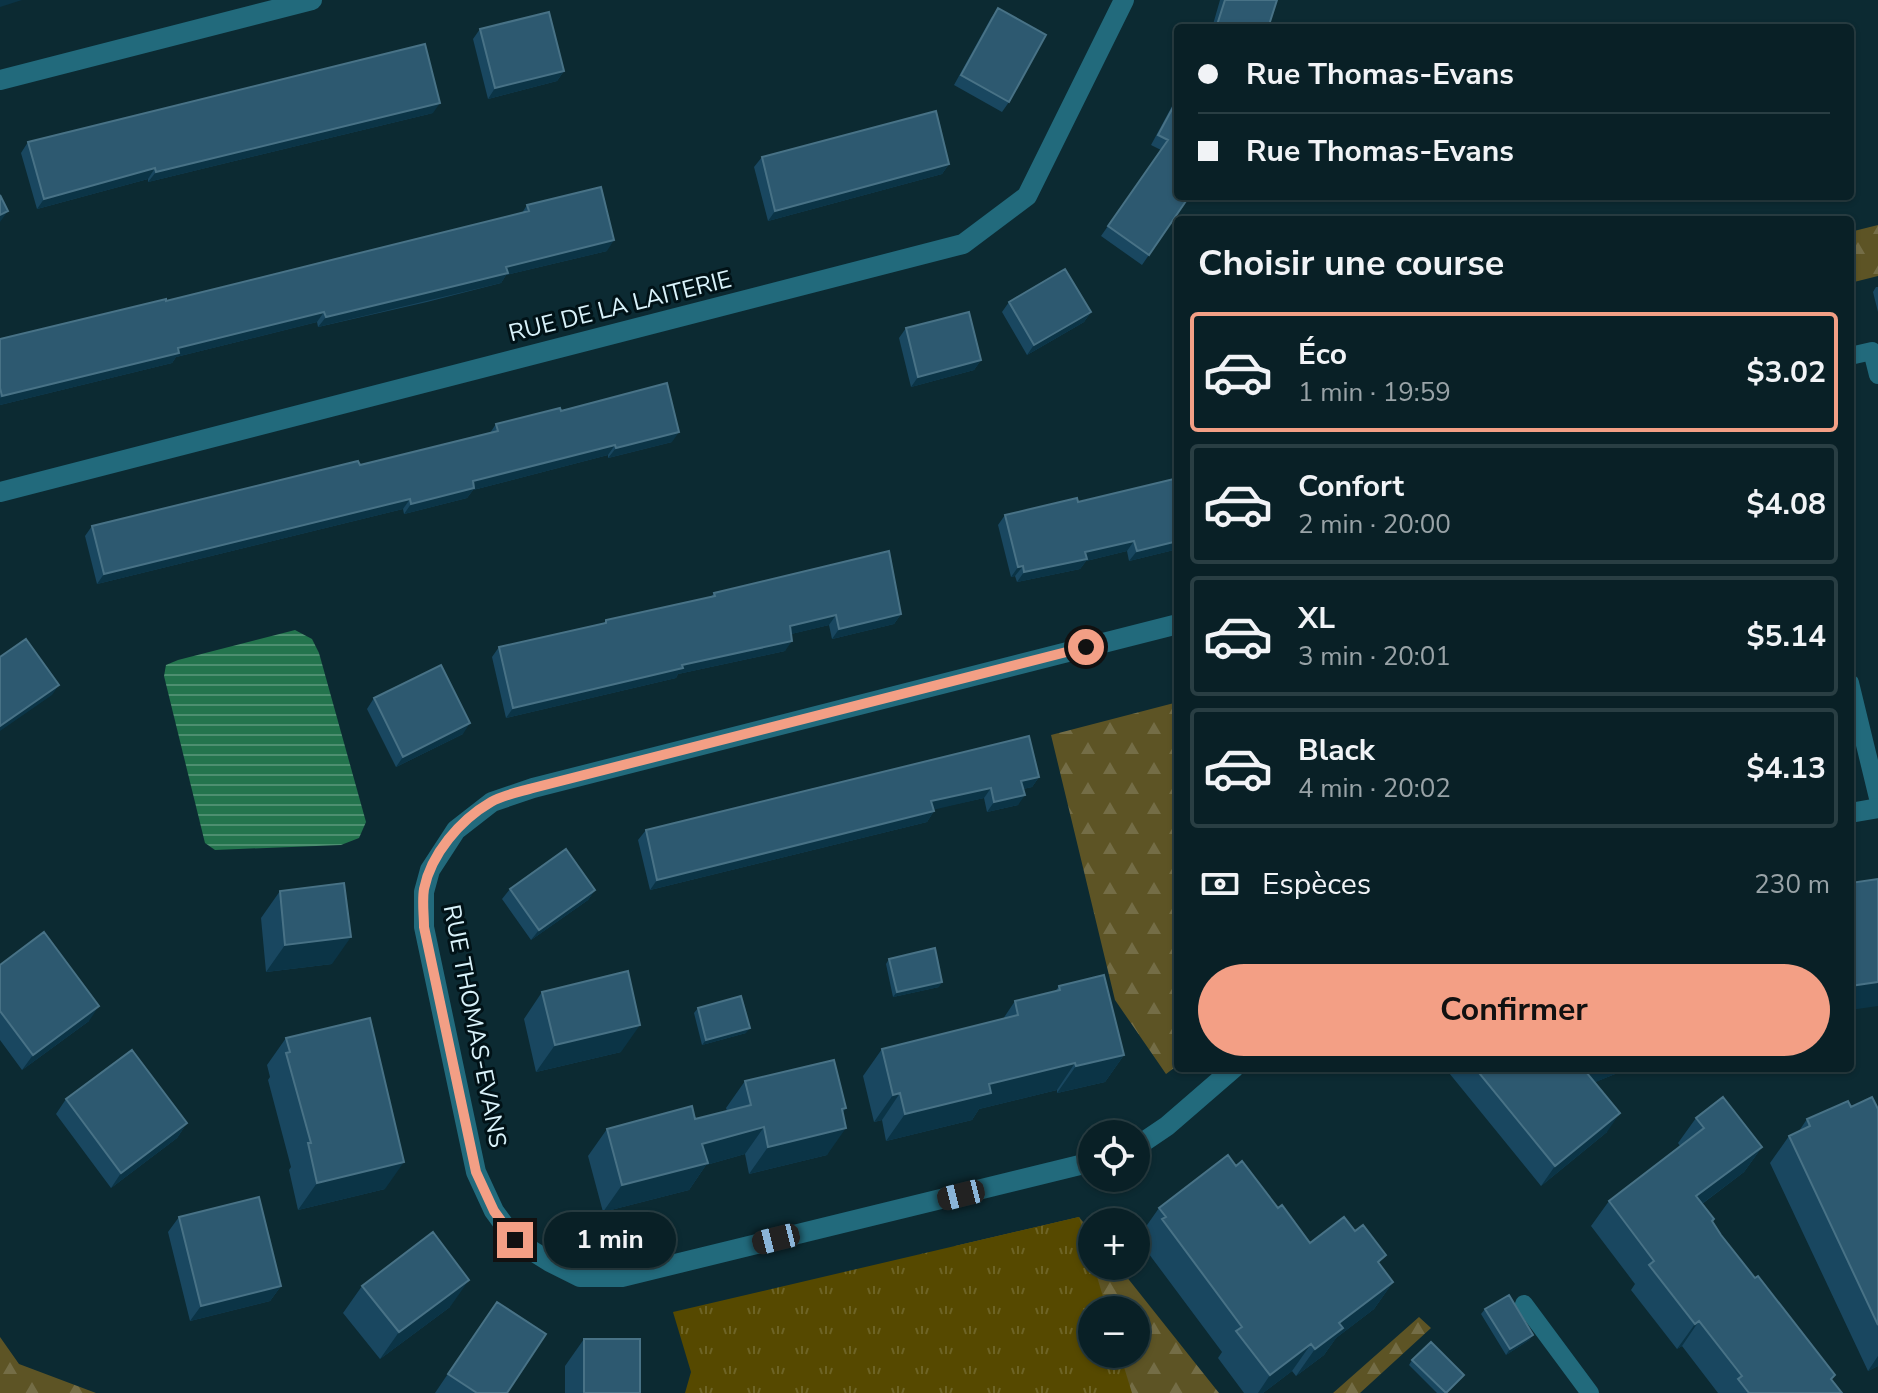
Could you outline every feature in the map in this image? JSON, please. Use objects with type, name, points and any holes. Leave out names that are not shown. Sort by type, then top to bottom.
[{"type":"street","points":[[0,80],[312,0]]},
{"type":"street","name":"RUE DE LA LAITERIE","points":[[0,492],[963,244],[1027,196],[1124,0]]},
{"type":"street","name":"RUE THOMAS-EVANS","points":[[1078,1165],[622,1277],[580,1277],[515,1240],[494,1211],[476,1172],[424,927],[424,892],[433,861],[456,830],[492,802],[548,784],[1174,625]]},
{"type":"street","points":[[1854,812],[1878,808]]},
{"type":"street","points":[[1150,1138],[1229,1072]]},
{"type":"lane","points":[[1854,355],[1872,351],[1878,375]]},
{"type":"lane","points":[[1854,699],[1878,798]]},
{"type":"lane","points":[[1524,1304],[1590,1393]]},
{"type":"green space","points":[[1878,225],[1878,276],[1854,282],[1854,231]]},
{"type":"green space","points":[[1174,703],[1174,1068],[1166,1074],[1115,1000],[1051,735]]},
{"type":"green space","points":[[1078,1217],[1078,1280],[1129,1280],[1142,1296],[1078,1296],[1078,1368],[1150,1368],[1150,1306],[1219,1393],[888,1393],[955,1246]]},
{"type":"green space","points":[[1078,1217],[1078,1280],[1098,1280],[1103,1296],[1078,1296],[1078,1368],[1124,1368],[1132,1393],[685,1393],[691,1372],[673,1312]]},
{"type":"green space","points":[[1419,1317],[1431,1328],[1360,1393],[1333,1393]]},
{"type":"green space","points":[[0,1337],[19,1364],[96,1393],[0,1393]]},
{"type":"shaded area","points":[[295,630],[312,639],[319,653],[366,822],[359,838],[341,845],[215,850],[205,843],[164,676],[166,665]]},
{"type":"building","points":[[1225,0],[1277,0],[1269,24],[1217,24]]},
{"type":"building","points":[[998,8],[1046,35],[1009,102],[961,75]]},
{"type":"building","points":[[549,12],[564,71],[495,88],[480,29]]},
{"type":"building","points":[[425,44],[440,103],[156,172],[155,168],[44,199],[28,142]]},
{"type":"building","points":[[1174,105],[1174,200],[1186,201],[1149,255],[1108,226],[1168,140],[1158,135]]},
{"type":"building","points":[[936,111],[949,164],[775,211],[762,157]]},
{"type":"building","points":[[601,187],[614,240],[506,267],[508,273],[326,317],[324,312],[178,348],[179,353],[2,396],[0,339],[529,211],[527,205]]},
{"type":"building","points":[[0,195],[8,211],[0,215]]},
{"type":"building","points":[[1065,269],[1091,312],[1034,345],[1009,302]]},
{"type":"building","points":[[969,312],[981,360],[918,377],[906,328]]},
{"type":"building","points":[[667,383],[679,432],[473,481],[474,488],[411,504],[410,499],[104,574],[92,526],[358,461],[360,465],[498,431],[496,424],[560,408],[561,411]]},
{"type":"building","points":[[1174,479],[1174,542],[1137,551],[1134,541],[1085,552],[1087,559],[1024,572],[1023,566],[1018,567],[1005,515],[1077,498],[1078,502]]},
{"type":"building","points":[[889,551],[901,614],[839,629],[836,615],[790,626],[792,641],[513,708],[499,647]]},
{"type":"building","points":[[26,639],[59,685],[0,726],[0,657]]},
{"type":"building","points":[[441,665],[470,723],[403,757],[374,698]]},
{"type":"building","points":[[1029,736],[1039,777],[1021,781],[1025,795],[994,802],[991,788],[931,801],[934,811],[657,880],[646,830]]},
{"type":"building","points":[[566,849],[595,890],[539,930],[510,889]]},
{"type":"building","points":[[1878,879],[1878,982],[1854,985],[1854,882]]},
{"type":"building","points":[[344,883],[351,937],[285,945],[280,891]]},
{"type":"building","points":[[44,932],[99,1006],[33,1055],[0,1011],[0,965]]},
{"type":"building","points":[[935,948],[942,982],[897,992],[889,959]]},
{"type":"building","points":[[628,971],[640,1025],[555,1045],[542,992]]},
{"type":"building","points":[[1104,975],[1124,1055],[1076,1066],[1075,1063],[989,1084],[991,1093],[905,1114],[900,1093],[893,1095],[882,1049],[1018,1015],[1015,1001]]},
{"type":"building","points":[[741,996],[750,1028],[706,1040],[698,1008]]},
{"type":"building","points":[[370,1018],[404,1162],[317,1183],[308,1143],[311,1143],[286,1053],[290,1052],[286,1038]]},
{"type":"building","points":[[132,1050],[187,1123],[121,1173],[66,1099]]},
{"type":"building","points":[[834,1060],[846,1108],[842,1109],[846,1128],[768,1147],[764,1127],[702,1144],[708,1163],[622,1185],[607,1129],[692,1106],[695,1119],[751,1105],[745,1081]]},
{"type":"building","points":[[1478,1072],[1586,1072],[1620,1113],[1555,1166]]},
{"type":"building","points":[[1723,1097],[1762,1147],[1696,1196],[1714,1219],[1712,1221],[1721,1235],[1755,1278],[1758,1276],[1835,1375],[1831,1379],[1842,1393],[1749,1393],[1738,1379],[1742,1376],[1699,1321],[1695,1324],[1649,1265],[1654,1261],[1609,1201],[1704,1128],[1696,1118]]},
{"type":"building","points":[[1872,1097],[1878,1109],[1878,1325],[1789,1136],[1810,1126],[1807,1119],[1848,1101],[1851,1107]]},
{"type":"building","points":[[1228,1155],[1236,1166],[1242,1161],[1278,1208],[1282,1205],[1310,1243],[1344,1217],[1355,1231],[1363,1225],[1386,1255],[1378,1262],[1393,1282],[1339,1323],[1343,1328],[1315,1349],[1311,1344],[1270,1375],[1236,1331],[1242,1327],[1162,1219],[1166,1217],[1159,1208]]},
{"type":"building","points":[[259,1197],[281,1286],[201,1306],[179,1217]]},
{"type":"building","points":[[433,1232],[469,1280],[399,1332],[362,1286]]},
{"type":"building","points":[[1509,1295],[1533,1335],[1510,1349],[1485,1309]]},
{"type":"building","points":[[497,1302],[546,1334],[507,1393],[477,1393],[448,1374]]},
{"type":"building","points":[[584,1339],[640,1339],[640,1393],[584,1393]]},
{"type":"building","points":[[1431,1342],[1464,1375],[1446,1393],[1412,1360]]},
{"type":"route","points":[[515,1240],[494,1211],[476,1172],[424,927],[424,892],[430,870],[456,830],[492,802],[533,788],[1086,647]]}]
